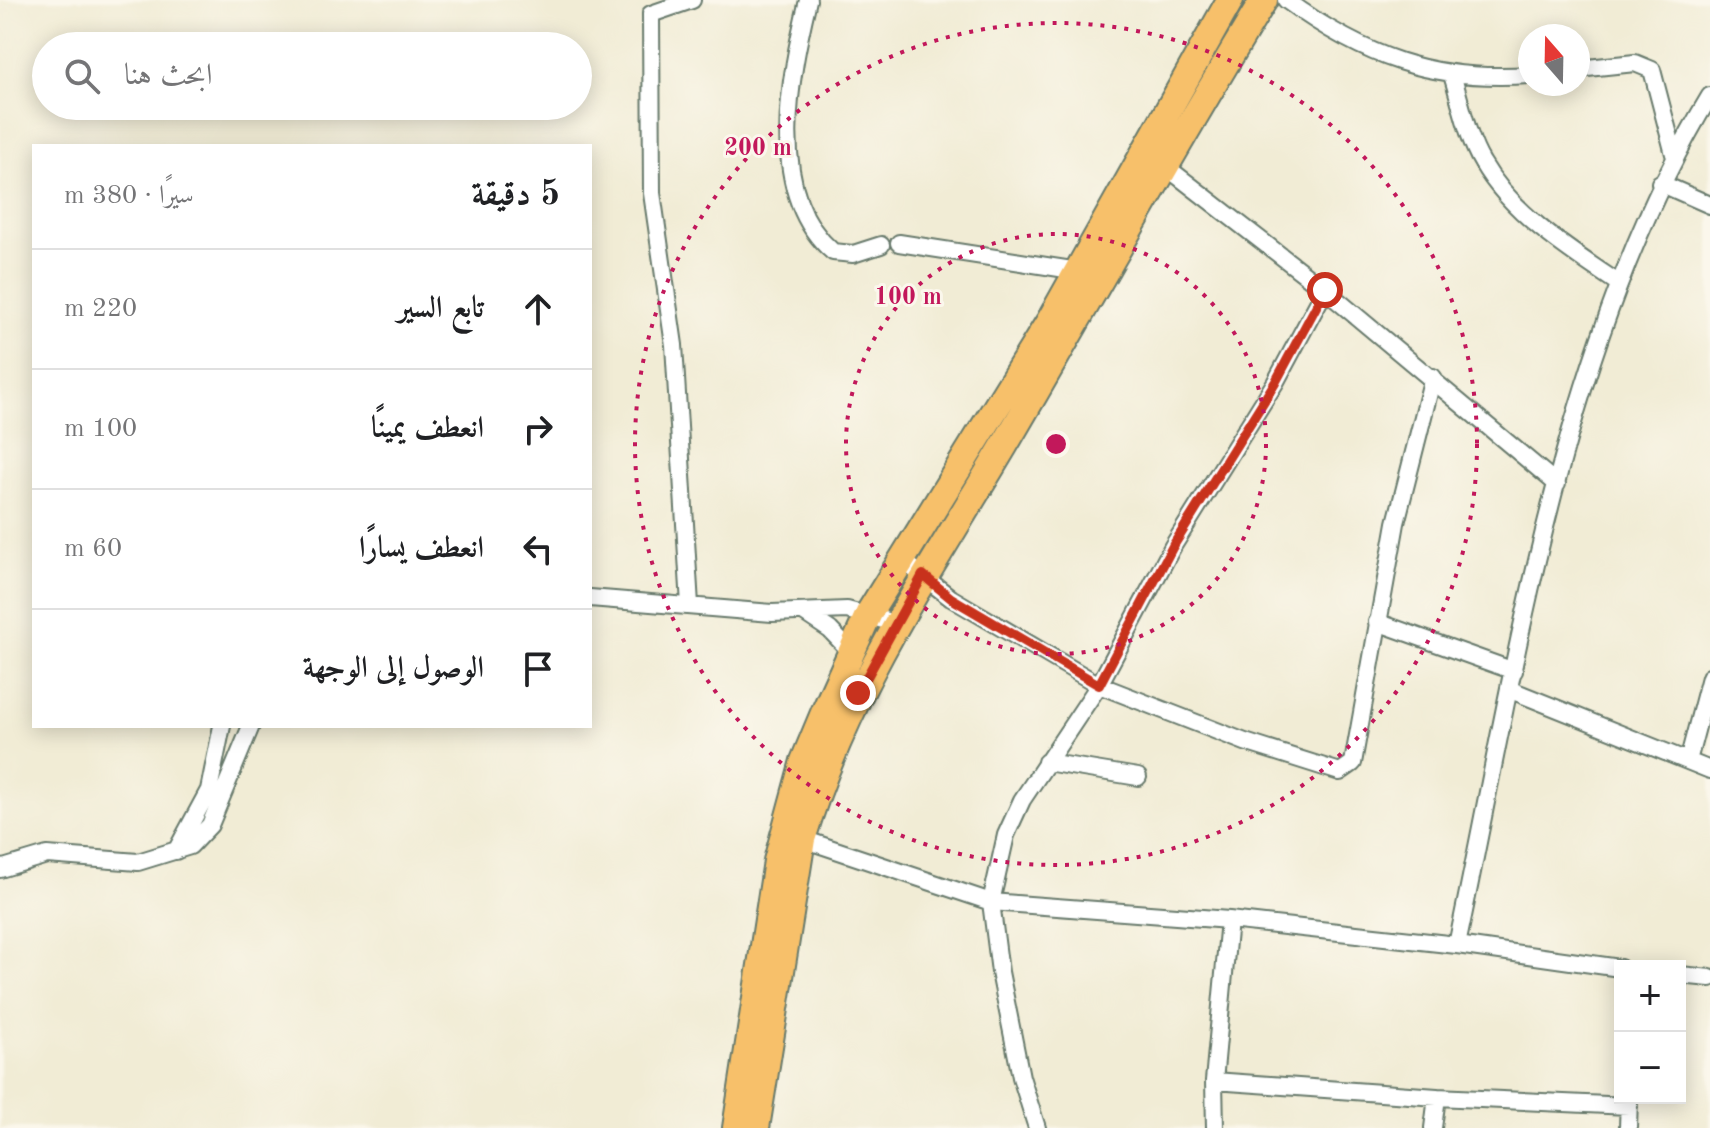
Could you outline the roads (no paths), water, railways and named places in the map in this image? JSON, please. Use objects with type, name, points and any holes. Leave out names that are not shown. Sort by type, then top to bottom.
[{"type":"main road","points":[[736,1128],[793,835],[894,623],[1002,449],[1230,0]]},
{"type":"main road","points":[[756,1128],[804,761],[851,652],[869,613],[901,559],[977,441],[1165,166],[1264,0]]},
{"type":"street","points":[[690,605],[674,345],[652,193],[649,7],[692,0]]},
{"type":"street","points":[[808,0],[791,103],[790,161],[794,182],[812,226],[833,252],[853,254],[881,245]]},
{"type":"street","points":[[1286,0],[1358,47],[1394,62],[1452,75],[1518,75]]},
{"type":"street","points":[[1590,68],[1635,63],[1652,70],[1674,154]]},
{"type":"street","points":[[1452,75],[1480,160],[1498,185],[1579,257],[1618,283]]},
{"type":"street","points":[[1457,945],[1557,484],[1618,283],[1674,154],[1710,96]]},
{"type":"street","points":[[1165,166],[1433,377],[1557,484]]},
{"type":"street","points":[[1660,183],[1710,205]]},
{"type":"street","points":[[899,243],[1090,274]]},
{"type":"street","points":[[1037,1128],[1012,1033],[991,902],[1006,835],[1022,800],[1099,685],[1173,546],[1275,383],[1325,290]]},
{"type":"street","points":[[901,559],[951,598],[1099,685],[1245,742],[1340,772],[1353,763],[1396,523],[1433,377]]},
{"type":"street","points":[[592,598],[772,613],[847,610],[869,613],[894,623]]},
{"type":"street","points":[[803,612],[830,630],[851,652]]},
{"type":"street","points":[[1377,622],[1514,671]]},
{"type":"street","points":[[1688,761],[1710,677]]},
{"type":"street","points":[[1511,690],[1710,770]]},
{"type":"street","points":[[175,853],[209,790],[222,728]]},
{"type":"street","points":[[0,869],[47,855],[138,862],[190,846],[210,825],[250,728]]},
{"type":"street","points":[[1046,762],[1138,777]]},
{"type":"street","points":[[793,835],[991,902],[1229,920],[1457,945],[1614,967]]},
{"type":"street","points":[[1215,1128],[1214,1081],[1229,920]]},
{"type":"street","points":[[1686,976],[1710,978]]},
{"type":"street","points":[[1214,1081],[1437,1097],[1614,1102]]},
{"type":"street","points":[[1433,1128],[1437,1097]]},
{"type":"street","points":[[1628,1128],[1629,1104]]}]
